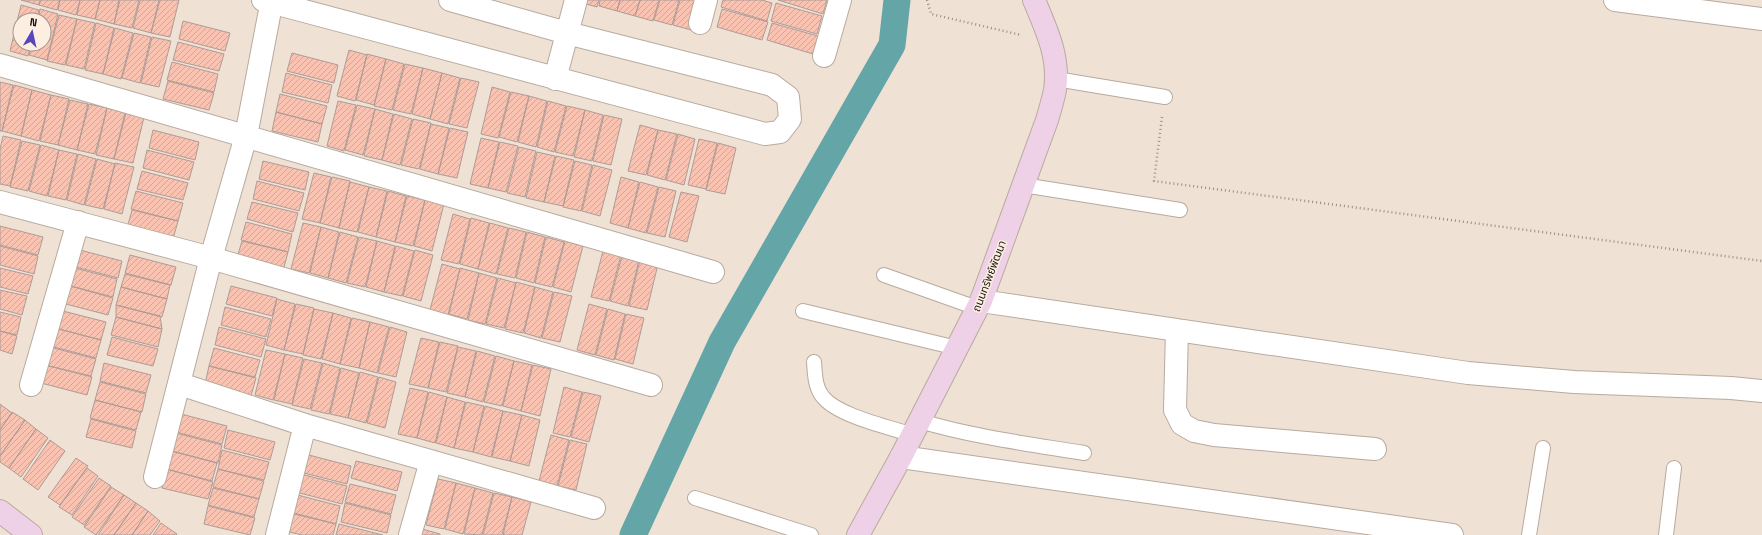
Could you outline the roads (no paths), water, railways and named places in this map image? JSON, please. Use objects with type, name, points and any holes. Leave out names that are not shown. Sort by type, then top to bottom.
[{"type":"street","points":[[155,477],[211,258],[246,136],[269,1],[555,79],[765,134],[780,132],[790,119],[788,97],[772,85],[450,0]]},
{"type":"street","points":[[555,79],[576,0]]},
{"type":"street","points":[[700,22],[706,0]]},
{"type":"street","points":[[824,56],[840,0]]},
{"type":"street","name":"ถนนทรัพย์พัฒนา","points":[[858,535],[902,457],[979,304],[1047,120],[1055,90],[1056,79],[1052,42],[1034,0]]},
{"type":"street","points":[[1615,0],[1762,19]]},
{"type":"street","points":[[0,65],[713,272]]},
{"type":"street","points":[[0,202],[211,258],[651,385]]},
{"type":"street","points":[[31,385],[78,222]]},
{"type":"street","points":[[979,304],[1177,330],[1468,373],[1574,382],[1732,388],[1762,391]]},
{"type":"street","points":[[1177,330],[1175,410],[1182,424],[1194,431],[1214,435],[1375,449]]},
{"type":"street","points":[[180,384],[305,425],[594,508]]},
{"type":"street","points":[[277,535],[305,425]]},
{"type":"street","points":[[902,457],[1452,535]]},
{"type":"street","points":[[410,535],[431,461]]},
{"type":"street","points":[[0,511],[31,535]]},
{"type":"lane","points":[[1056,79],[1165,97]]},
{"type":"lane","points":[[1023,185],[1180,210]]},
{"type":"lane","points":[[884,275],[979,304]]},
{"type":"lane","points":[[803,311],[957,348]]},
{"type":"lane","points":[[814,362],[816,382],[822,397],[838,410],[917,428],[946,429],[1084,453]]},
{"type":"lane","points":[[1529,535],[1543,448]]},
{"type":"lane","points":[[1666,535],[1674,468]]},
{"type":"lane","points":[[695,498],[811,535]]},
{"type":"waterway","points":[[633,535],[722,342],[892,45],[897,0]]}]
